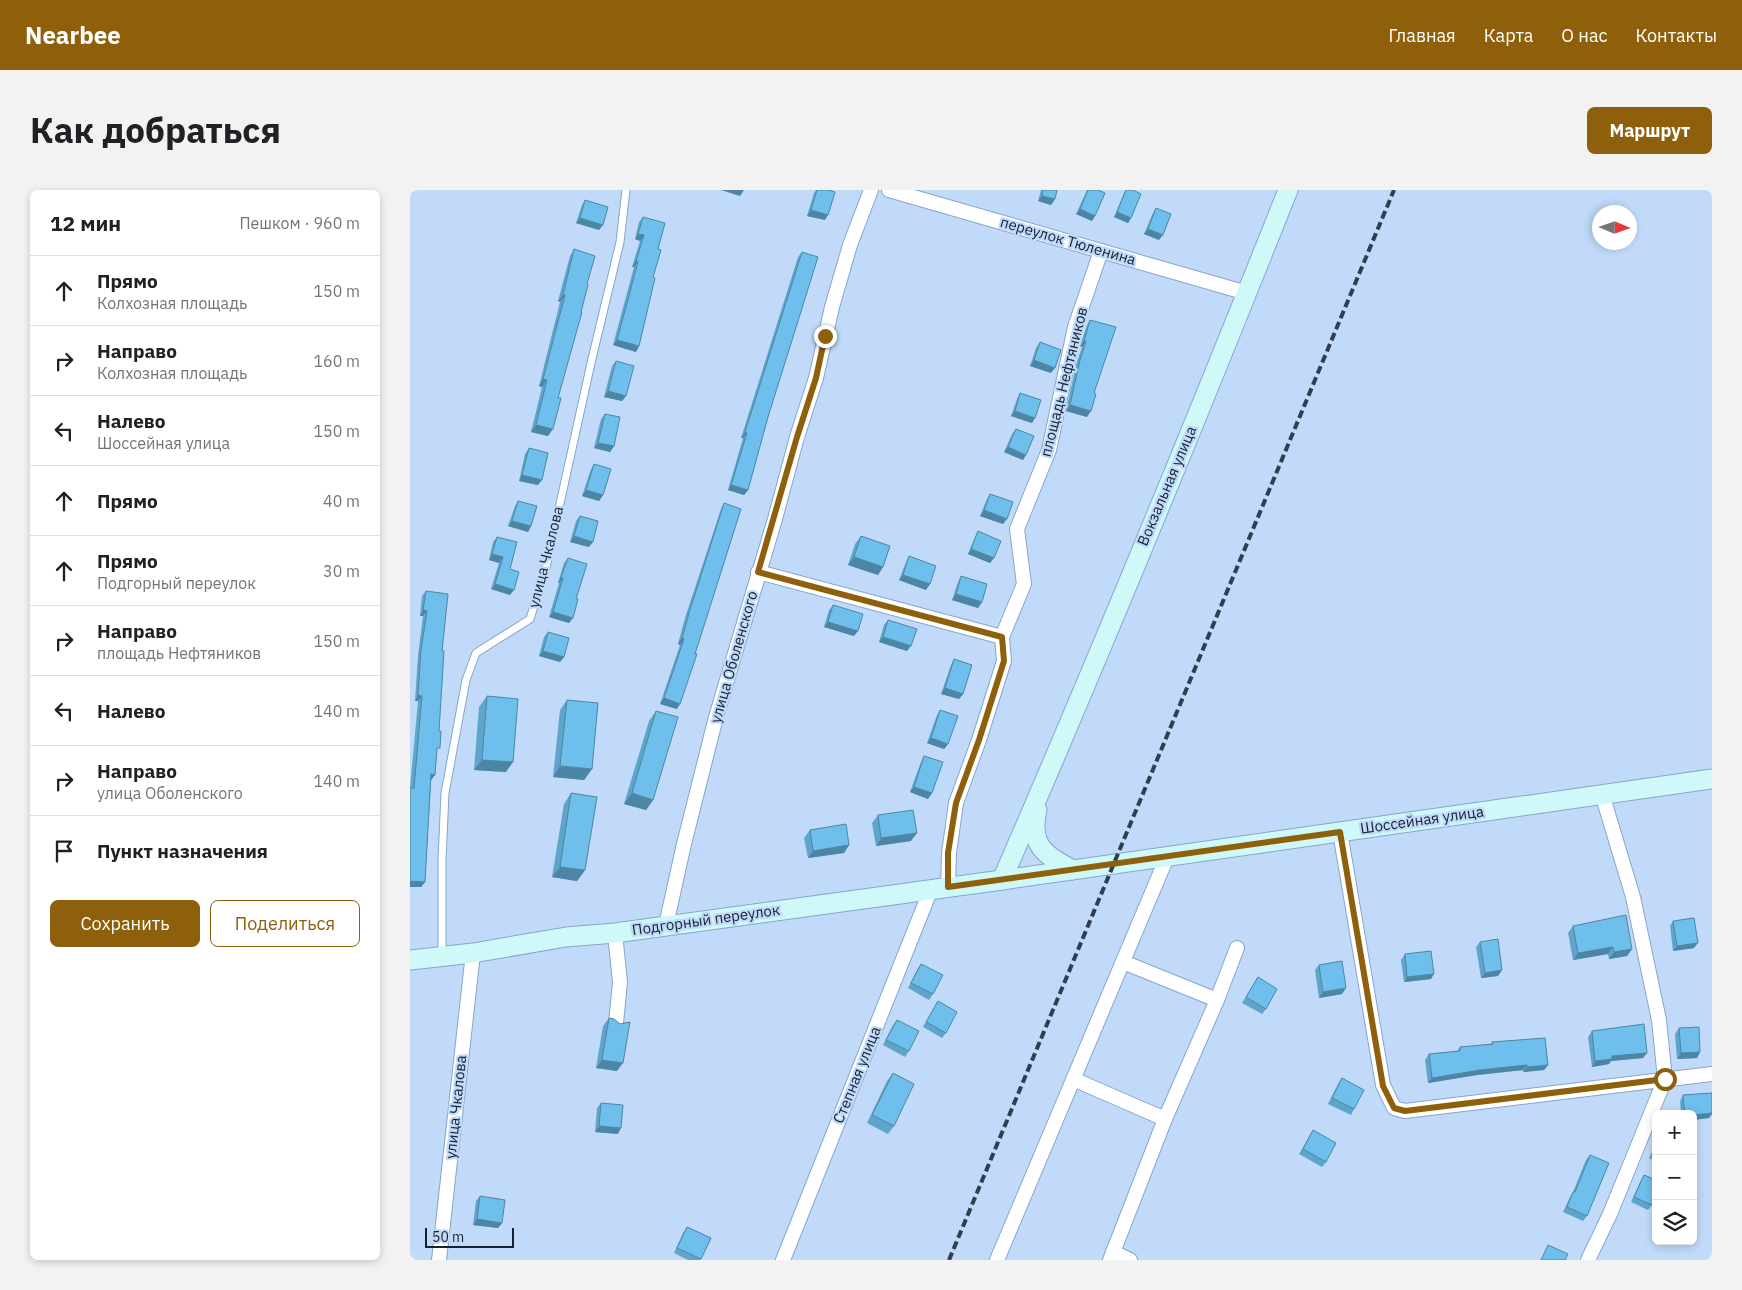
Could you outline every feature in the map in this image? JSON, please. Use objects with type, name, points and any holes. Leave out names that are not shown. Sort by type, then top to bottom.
[{"type":"main road","name":"Вокзальная улица","points":[[1044,782],[1288,190]]},
{"type":"main road","name":"Шоссейная улица","points":[[1002,880],[1712,779]]},
{"type":"main road","points":[[1044,782],[1035,821],[1036,838],[1048,856],[1073,870]]},
{"type":"main road","points":[[1002,880],[1044,782]]},
{"type":"main road","name":"Подгорный переулок","points":[[410,960],[473,953],[566,937],[615,933],[1002,880]]},
{"type":"street","name":"улица Оболенского","points":[[666,925],[711,736],[797,437],[816,378],[832,307],[850,245],[871,190]]},
{"type":"street","name":"переулок Тюленина","points":[[893,190],[1247,293]]},
{"type":"street","name":"площадь Нефтяников","points":[[939,888],[948,853],[956,803],[979,740],[1004,661],[1002,637],[1024,584],[1017,529],[1049,450],[1075,328],[1101,251]]},
{"type":"street","points":[[758,572],[1002,637]]},
{"type":"street","points":[[1588,1260],[1610,1214],[1665,1079],[1659,1020],[1633,897],[1602,794]]},
{"type":"street","points":[[1340,832],[1383,1086],[1394,1108],[1405,1111],[1712,1074]]},
{"type":"street","points":[[997,1260],[1167,857]]},
{"type":"street","name":"Степная улица","points":[[783,1260],[939,888]]},
{"type":"street","points":[[615,933],[620,982],[616,1023]]},
{"type":"street","points":[[1130,1260],[1112,1256],[1165,1119],[1237,948]]},
{"type":"street","name":"улица Чкалова","points":[[439,1260],[473,953]]},
{"type":"street","points":[[1123,962],[1216,1000]]},
{"type":"street","points":[[1074,1079],[1165,1119]]},
{"type":"lane","name":"улица Чкалова","points":[[442,957],[442,860],[446,793],[466,680],[476,653],[530,619],[546,567],[620,242],[626,190]]},
{"type":"building","points":[[817,190],[835,192],[828,215],[811,210]]},
{"type":"building","points":[[1043,190],[1057,190],[1055,199],[1042,196]]},
{"type":"building","points":[[1088,190],[1098,190],[1105,193],[1095,216],[1080,209]]},
{"type":"building","points":[[1126,190],[1133,190],[1141,194],[1131,218],[1117,212]]},
{"type":"building","points":[[585,200],[608,207],[603,225],[580,218]]},
{"type":"building","points":[[1156,208],[1171,214],[1163,235],[1148,229]]},
{"type":"building","points":[[643,217],[665,223],[658,249],[661,250],[653,277],[655,278],[639,346],[617,340],[644,235],[638,234]]},
{"type":"building","points":[[574,249],[595,256],[582,312],[558,398],[561,398],[553,429],[536,425],[547,380],[543,379],[565,295],[563,295]]},
{"type":"building","points":[[802,252],[818,257],[768,417],[748,490],[731,485],[747,433],[745,432]]},
{"type":"building","points":[[1090,320],[1116,327],[1094,393],[1096,394],[1091,411],[1070,405]]},
{"type":"building","points":[[1040,342],[1061,350],[1055,368],[1034,360]]},
{"type":"building","points":[[616,361],[634,366],[626,396],[608,391]]},
{"type":"building","points":[[1020,393],[1041,400],[1035,418],[1015,411]]},
{"type":"building","points":[[605,414],[620,417],[614,446],[598,443]]},
{"type":"building","points":[[1016,429],[1034,436],[1026,455],[1008,447]]},
{"type":"building","points":[[529,448],[548,453],[542,480],[522,475]]},
{"type":"building","points":[[594,464],[611,469],[603,495],[586,490]]},
{"type":"building","points":[[990,494],[1013,502],[1007,519],[984,510]]},
{"type":"building","points":[[518,501],[537,506],[531,526],[512,521]]},
{"type":"building","points":[[724,503],[741,509],[680,704],[664,698],[684,639],[682,638],[689,613]]},
{"type":"building","points":[[580,516],[598,521],[593,542],[574,536]]},
{"type":"building","points":[[978,531],[1001,541],[994,558],[971,549]]},
{"type":"building","points":[[861,536],[890,546],[883,567],[854,557]]},
{"type":"building","points":[[497,537],[517,542],[510,569],[519,572],[514,590],[495,584],[503,557],[492,554]]},
{"type":"building","points":[[909,556],[936,566],[930,584],[903,575]]},
{"type":"building","points":[[568,558],[587,564],[576,599],[578,599],[573,618],[553,612],[563,578],[561,577]]},
{"type":"building","points":[[961,576],[987,584],[982,602],[956,594]]},
{"type":"building","points":[[426,591],[448,594],[442,651],[444,651],[439,731],[441,731],[440,748],[437,748],[435,775],[431,774],[425,882],[410,881],[410,788],[414,788],[422,696],[418,695],[421,650],[427,611],[423,610]]},
{"type":"building","points":[[833,605],[863,614],[858,631],[828,622]]},
{"type":"building","points":[[888,620],[917,629],[911,646],[883,637]]},
{"type":"building","points":[[548,632],[569,638],[564,657],[543,651]]},
{"type":"building","points":[[954,659],[972,665],[963,694],[945,688]]},
{"type":"building","points":[[487,696],[518,699],[513,762],[482,760]]},
{"type":"building","points":[[567,700],[598,703],[592,769],[560,766]]},
{"type":"building","points":[[940,710],[958,716],[948,744],[931,738]]},
{"type":"building","points":[[656,711],[678,717],[653,800],[632,793]]},
{"type":"building","points":[[924,756],[943,762],[932,793],[914,787]]},
{"type":"building","points":[[571,793],[597,797],[585,870],[560,867]]},
{"type":"building","points":[[913,810],[917,833],[881,838],[878,815]]},
{"type":"building","points":[[846,824],[849,845],[813,851],[810,830]]},
{"type":"building","points":[[1626,915],[1632,949],[1614,952],[1613,947],[1578,953],[1573,926]]},
{"type":"building","points":[[1694,918],[1698,943],[1677,946],[1673,921]]},
{"type":"building","points":[[1498,939],[1502,970],[1485,973],[1480,942]]},
{"type":"building","points":[[1431,951],[1434,974],[1407,977],[1405,954]]},
{"type":"building","points":[[1342,961],[1346,988],[1323,992],[1319,965]]},
{"type":"building","points":[[921,964],[943,975],[933,994],[911,983]]},
{"type":"building","points":[[1258,977],[1277,989],[1266,1009],[1246,997]]},
{"type":"building","points":[[938,1001],[957,1012],[946,1033],[926,1022]]},
{"type":"building","points":[[609,1018],[614,1019],[620,1024],[630,1022],[623,1063],[602,1060]]},
{"type":"building","points":[[897,1020],[919,1031],[909,1051],[886,1040]]},
{"type":"building","points":[[1644,1024],[1647,1053],[1612,1056],[1612,1059],[1595,1061],[1592,1031]]},
{"type":"building","points":[[1699,1027],[1700,1052],[1681,1053],[1679,1028]]},
{"type":"building","points":[[1545,1038],[1548,1065],[1527,1067],[1527,1065],[1480,1070],[1432,1078],[1429,1054],[1460,1051],[1460,1047],[1493,1044],[1492,1042]]},
{"type":"building","points":[[893,1073],[914,1084],[894,1126],[872,1115]]},
{"type":"building","points":[[1342,1078],[1364,1090],[1354,1109],[1332,1098]]},
{"type":"building","points":[[1712,1093],[1712,1113],[1697,1115],[1697,1110],[1685,1110],[1683,1095]]},
{"type":"building","points":[[601,1103],[623,1105],[621,1128],[599,1126]]},
{"type":"building","points":[[1313,1130],[1336,1143],[1326,1162],[1303,1149]]},
{"type":"building","points":[[1590,1155],[1609,1163],[1587,1216],[1567,1207]]},
{"type":"building","points":[[1644,1175],[1652,1178],[1652,1205],[1634,1197]]},
{"type":"building","points":[[480,1196],[505,1200],[502,1223],[477,1219]]},
{"type":"building","points":[[687,1227],[711,1238],[701,1259],[677,1248]]},
{"type":"building","points":[[1548,1245],[1568,1254],[1565,1260],[1541,1260]]},
{"type":"railway","points":[[949,1260],[1394,190]]},
{"type":"route","points":[[825,336],[816,378],[758,572],[1002,637],[1004,661],[979,740],[956,803],[948,853],[948,887],[1340,832],[1383,1086],[1394,1108],[1405,1111],[1665,1079]]}]
